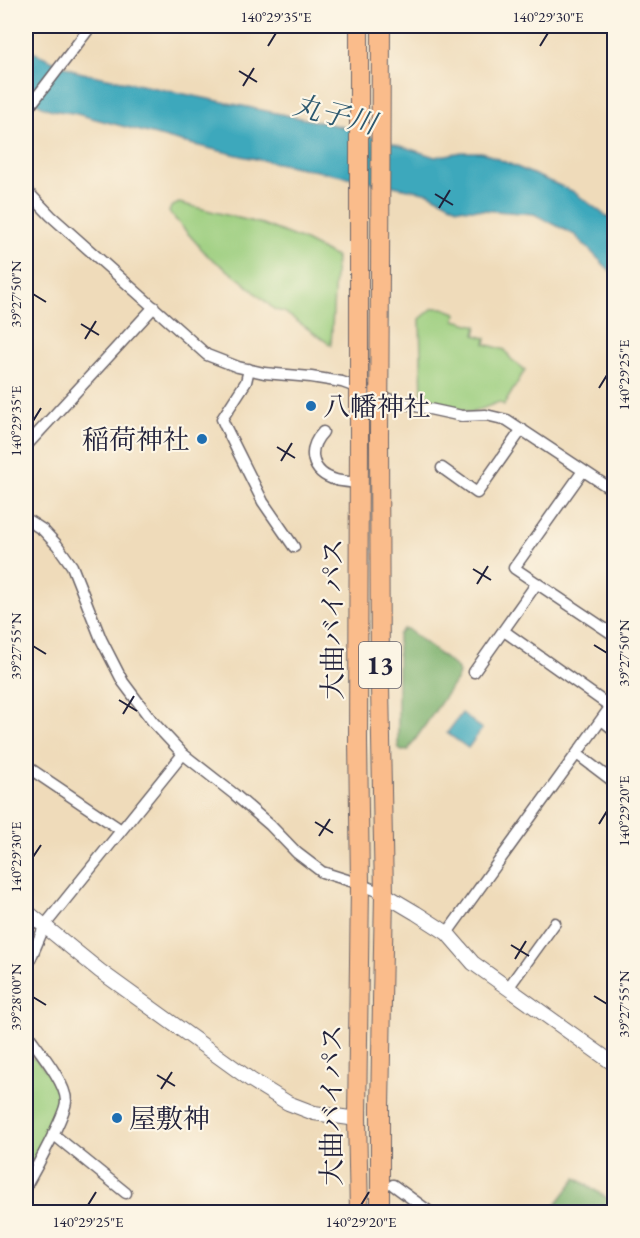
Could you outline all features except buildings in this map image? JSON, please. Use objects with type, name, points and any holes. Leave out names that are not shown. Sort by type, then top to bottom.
[{"type":"highway","name":"大曲バイパス","points":[[359,26],[358,742],[360,884],[357,1119],[359,1212]]},
{"type":"highway","name":"大曲バイパス","points":[[380,1212],[384,894],[379,436],[381,26]]},
{"type":"street","points":[[26,111],[91,26]]},
{"type":"street","points":[[26,190],[51,216],[207,355],[264,373],[342,382],[397,402],[462,416],[486,415],[507,420],[615,491]]},
{"type":"street","points":[[26,446],[154,307]]},
{"type":"street","points":[[249,369],[246,382],[222,418],[262,501],[294,547]]},
{"type":"street","points":[[442,468],[477,493],[522,429]]},
{"type":"street","points":[[323,432],[314,444],[312,452],[320,471],[336,480],[359,483]]},
{"type":"street","points":[[583,471],[514,568],[615,635]]},
{"type":"street","points":[[26,519],[43,530],[57,544],[72,566],[101,639],[123,682],[153,722],[183,754],[234,794],[270,825],[297,853],[322,872],[384,894],[447,933],[473,963],[615,1064]]},
{"type":"street","points":[[474,672],[537,584]]},
{"type":"street","points":[[447,933],[613,705],[504,631]]},
{"type":"street","points":[[602,720],[615,729]]},
{"type":"street","points":[[26,969],[45,926],[183,754]]},
{"type":"street","points":[[577,754],[615,782]]},
{"type":"street","points":[[26,766],[121,830]]},
{"type":"street","points":[[26,911],[100,971],[251,1080],[288,1103],[314,1113],[357,1119]]},
{"type":"street","points":[[508,988],[555,923]]},
{"type":"street","points":[[26,1032],[61,1082],[66,1101],[60,1121],[27,1181]]},
{"type":"street","points":[[53,1134],[126,1193]]},
{"type":"street","points":[[393,1185],[430,1212]]},
{"type":"green space","points":[[179,203],[262,224],[303,240],[336,257],[331,345],[284,312],[275,310],[207,255],[169,212],[171,207]]},
{"type":"green space","points":[[433,308],[443,308],[456,313],[455,320],[477,326],[475,335],[486,338],[485,344],[505,350],[511,359],[525,370],[504,405],[499,402],[471,413],[422,399],[420,319]]},
{"type":"green space","points":[[403,629],[407,629],[457,668],[459,673],[408,750],[402,751],[398,743],[398,635]]},
{"type":"green space","points":[[30,1058],[35,1058],[54,1081],[61,1097],[61,1103],[56,1120],[46,1139],[33,1162],[26,1166],[26,1063]]},
{"type":"green space","points":[[576,1178],[614,1201],[614,1212],[550,1212]]},
{"type":"water","points":[[26,49],[78,72],[339,126],[435,157],[462,152],[482,152],[572,191],[609,218],[614,223],[614,275],[575,235],[534,214],[457,208],[429,193],[246,157],[73,113],[48,109],[26,96]]},
{"type":"water","points":[[462,713],[482,729],[468,748],[447,733]]},
{"type":"place","name":"八幡神社","points":[[311,406]]},
{"type":"place","name":"稲荷神社","points":[[202,439]]},
{"type":"place","name":"屋敷神","points":[[117,1118]]},
{"type":"water label","name":"丸子川","points":[[335,114]]}]
